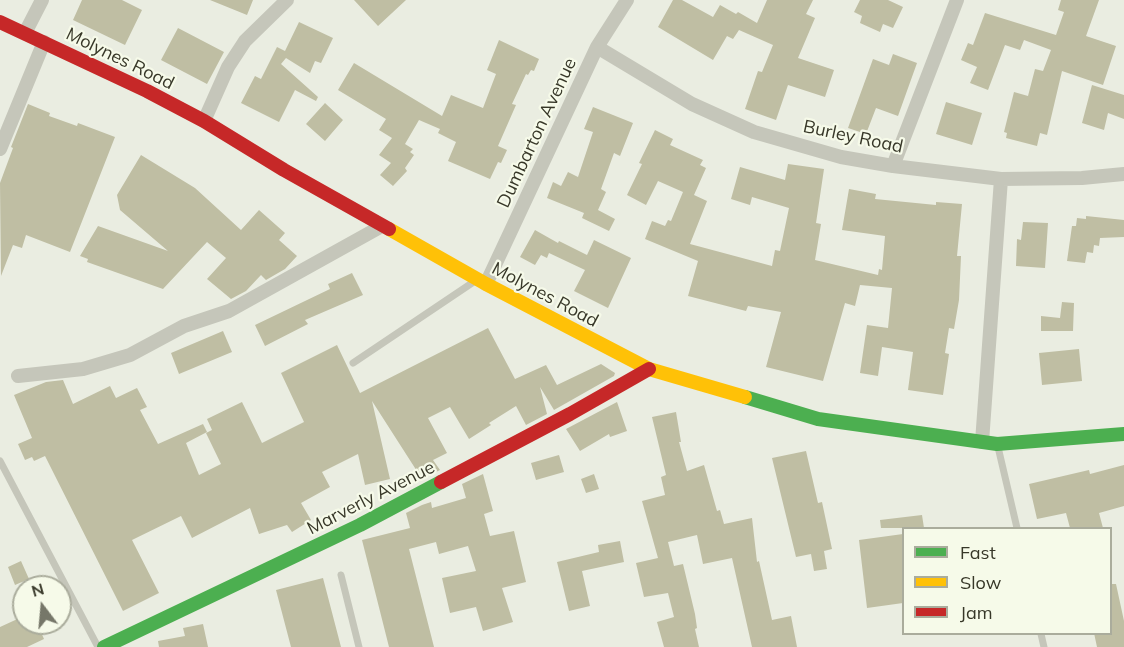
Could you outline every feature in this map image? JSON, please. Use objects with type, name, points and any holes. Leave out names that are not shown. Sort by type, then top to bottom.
[{"type":"main road","name":"Molynes Road","points":[[0,22],[147,91],[204,121],[284,170],[482,282],[649,369],[818,419],[982,442],[997,444],[1124,434]]},
{"type":"main road","name":"Marverly Avenue","points":[[104,647],[360,525],[570,414],[649,369]]},
{"type":"street","points":[[25,33],[42,0]]},
{"type":"street","points":[[204,121],[228,67],[245,41],[287,0]]},
{"type":"street","name":"Dumbarton Avenue","points":[[482,282],[597,47],[627,0]]},
{"type":"street","points":[[893,166],[957,0]]},
{"type":"street","points":[[0,149],[44,42]]},
{"type":"street","name":"Burley Road","points":[[597,47],[692,104],[754,132],[841,157],[893,166],[1001,179],[1082,178],[1124,174]]},
{"type":"street","points":[[982,442],[1001,179]]},
{"type":"street","points":[[18,376],[83,369],[130,355],[184,326],[229,310],[382,226]]},
{"type":"lane","points":[[353,363],[482,282]]},
{"type":"lane","points":[[997,444],[1017,527]]},
{"type":"lane","points":[[0,461],[98,647]]},
{"type":"lane","points":[[341,575],[359,647]]},
{"type":"building","points":[[82,0],[122,0],[142,10],[125,45],[73,20]]},
{"type":"building","points":[[210,0],[253,0],[247,15]]},
{"type":"building","points":[[354,0],[406,0],[378,26]]},
{"type":"building","points":[[673,0],[682,0],[713,17],[720,5],[757,23],[767,0],[813,0],[806,14],[815,18],[798,58],[834,70],[825,97],[788,85],[776,120],[745,109],[758,71],[762,72],[773,45],[739,30],[733,39],[727,36],[713,60],[658,27]]},
{"type":"building","points":[[860,0],[888,0],[903,7],[893,28],[883,24],[880,32],[860,23],[862,16],[854,12]]},
{"type":"building","points":[[1061,0],[1099,0],[1086,36],[1116,46],[1103,85],[1062,71],[1047,135],[1040,133],[1037,146],[1006,138],[1007,133],[1004,132],[1014,92],[1028,96],[1035,69],[1043,71],[1051,50],[1024,40],[1020,50],[1005,45],[988,90],[970,83],[977,67],[961,60],[968,43],[973,45],[985,13],[1056,35],[1064,12],[1058,10]]},
{"type":"building","points":[[299,22],[333,38],[321,63],[315,61],[310,73],[286,58],[281,64],[318,97],[316,101],[295,90],[279,122],[241,103],[255,76],[261,79],[277,47],[285,51]]},
{"type":"building","points":[[178,28],[224,52],[207,84],[161,60]]},
{"type":"building","points":[[499,40],[539,59],[534,71],[531,70],[528,75],[526,74],[512,104],[516,105],[498,146],[507,150],[490,179],[448,161],[456,142],[438,133],[440,129],[419,120],[405,144],[413,149],[410,152],[414,155],[405,168],[407,171],[393,186],[380,175],[391,163],[379,155],[392,138],[379,130],[386,119],[338,90],[354,63],[442,116],[451,95],[483,108],[496,74],[487,70]]},
{"type":"building","points":[[893,54],[917,63],[898,116],[876,108],[866,134],[848,128],[873,59],[889,65]]},
{"type":"building","points":[[1092,85],[1124,95],[1124,119],[1108,113],[1104,130],[1082,123]]},
{"type":"building","points":[[946,102],[982,113],[972,145],[936,134]]},
{"type":"building","points":[[325,103],[343,120],[325,141],[306,124]]},
{"type":"building","points":[[28,104],[50,113],[49,116],[77,126],[78,123],[115,137],[70,252],[26,235],[22,248],[13,245],[1,276],[0,183]]},
{"type":"building","points":[[593,107],[633,123],[620,156],[614,153],[601,189],[606,192],[598,210],[615,219],[609,231],[582,218],[584,213],[547,198],[553,182],[561,186],[568,172],[578,177],[593,132],[584,129]]},
{"type":"building","points":[[655,130],[673,139],[670,145],[703,160],[700,165],[706,168],[694,195],[707,201],[690,244],[772,266],[775,250],[780,251],[789,208],[752,197],[750,205],[731,199],[740,167],[785,180],[788,164],[824,169],[816,223],[821,224],[815,260],[878,275],[879,269],[882,270],[885,236],[842,230],[849,189],[876,194],[875,199],[936,205],[936,202],[962,204],[957,256],[961,256],[959,300],[954,329],[949,328],[945,353],[949,354],[943,395],[908,390],[913,352],[882,347],[878,376],[860,373],[867,325],[888,328],[892,288],[860,285],[855,306],[845,303],[823,381],[766,367],[781,312],[748,306],[746,311],[688,296],[698,261],[645,239],[652,221],[665,226],[668,220],[671,221],[683,192],[658,181],[646,205],[627,195]]},
{"type":"building","points":[[141,155],[195,188],[241,230],[259,210],[285,233],[279,240],[297,256],[285,269],[266,280],[261,275],[246,291],[231,299],[207,279],[226,258],[207,242],[163,289],[87,262],[88,259],[80,256],[98,226],[168,251],[120,210],[117,195]]},
{"type":"building","points":[[1086,216],[1124,220],[1124,237],[1100,238],[1099,246],[1094,245],[1093,253],[1087,252],[1085,263],[1067,261],[1072,226],[1076,226],[1077,218],[1086,219]]},
{"type":"building","points":[[1023,222],[1048,223],[1045,268],[1016,266],[1017,239],[1021,240]]},
{"type":"building","points":[[535,230],[587,255],[594,240],[631,258],[608,308],[574,291],[585,270],[549,253],[547,258],[541,255],[535,265],[520,257]]},
{"type":"building","points":[[352,273],[363,295],[305,320],[308,324],[265,346],[255,325],[330,289],[328,284]]},
{"type":"building","points":[[1062,302],[1074,303],[1073,331],[1041,331],[1041,316],[1060,318]]},
{"type":"building","points":[[488,328],[515,379],[546,365],[557,385],[601,364],[615,373],[614,376],[554,410],[540,387],[547,414],[526,425],[516,406],[469,439],[450,407],[428,418],[447,453],[433,460],[440,470],[422,479],[372,401],[390,479],[365,485],[358,454],[322,472],[330,487],[301,503],[311,520],[292,532],[287,525],[259,534],[250,508],[192,538],[181,516],[132,540],[159,593],[123,611],[45,456],[34,461],[32,457],[25,460],[18,444],[32,438],[14,395],[46,382],[63,380],[73,404],[110,386],[116,398],[137,388],[147,407],[140,410],[158,444],[203,424],[207,432],[186,443],[199,475],[221,464],[206,433],[212,430],[207,419],[242,402],[262,443],[304,422],[281,373],[337,345],[360,393]]},
{"type":"building","points":[[223,331],[232,352],[179,374],[171,353]]},
{"type":"building","points":[[1079,349],[1082,381],[1042,385],[1039,353]]},
{"type":"building","points":[[617,402],[627,431],[610,437],[609,434],[580,451],[566,429]]},
{"type":"building","points":[[676,412],[681,442],[679,442],[687,471],[704,465],[717,511],[720,510],[724,524],[752,518],[757,562],[759,561],[772,620],[791,616],[797,647],[752,647],[732,558],[703,564],[697,535],[668,542],[674,566],[683,564],[695,614],[697,628],[695,629],[699,647],[664,647],[657,622],[674,617],[668,593],[644,597],[636,563],[658,558],[642,501],[665,495],[661,477],[666,475],[652,417]]},
{"type":"building","points":[[806,451],[818,503],[822,502],[832,549],[824,551],[827,569],[814,571],[811,554],[796,557],[772,458]]},
{"type":"building","points":[[559,455],[564,472],[536,480],[531,463]]},
{"type":"building","points":[[1124,465],[1124,506],[1099,513],[1103,527],[1070,527],[1066,513],[1037,519],[1029,484],[1089,470],[1090,474]]},
{"type":"building","points":[[483,474],[493,511],[484,514],[490,536],[514,531],[526,582],[502,588],[513,622],[483,631],[476,607],[450,613],[442,578],[476,571],[468,546],[439,554],[436,542],[409,549],[434,647],[389,647],[362,540],[410,528],[406,513],[422,505],[431,502],[432,508],[466,498],[462,484]]},
{"type":"building","points":[[594,474],[599,489],[586,493],[581,479]]},
{"type":"building","points":[[922,515],[924,527],[881,528],[880,520]]},
{"type":"building","points":[[902,534],[902,603],[867,608],[859,540]]},
{"type":"building","points":[[620,541],[624,562],[582,571],[590,606],[569,611],[557,562],[599,552],[598,545]]},
{"type":"building","points":[[21,561],[27,575],[12,575],[12,577],[8,567]]},
{"type":"building","points":[[323,578],[341,647],[291,647],[276,590]]},
{"type":"building","points":[[1112,584],[1116,584],[1124,621],[1124,647],[1097,647],[1094,635],[1112,635]]},
{"type":"building","points":[[12,622],[12,635],[42,635],[44,639],[27,647],[0,647],[0,627]]},
{"type":"building","points":[[203,624],[208,647],[159,647],[158,641],[185,636],[183,628]]},
{"type":"traffic: fast","points":[[745,397],[818,419],[997,444],[1124,434]]},
{"type":"traffic: fast","points":[[104,647],[360,525],[441,482]]},
{"type":"traffic: slow","points":[[389,229],[486,284],[649,369],[745,397]]},
{"type":"traffic: jam","points":[[0,22],[147,91],[204,121],[284,170],[389,229]]},
{"type":"traffic: jam","points":[[441,482],[570,414],[649,369]]}]
